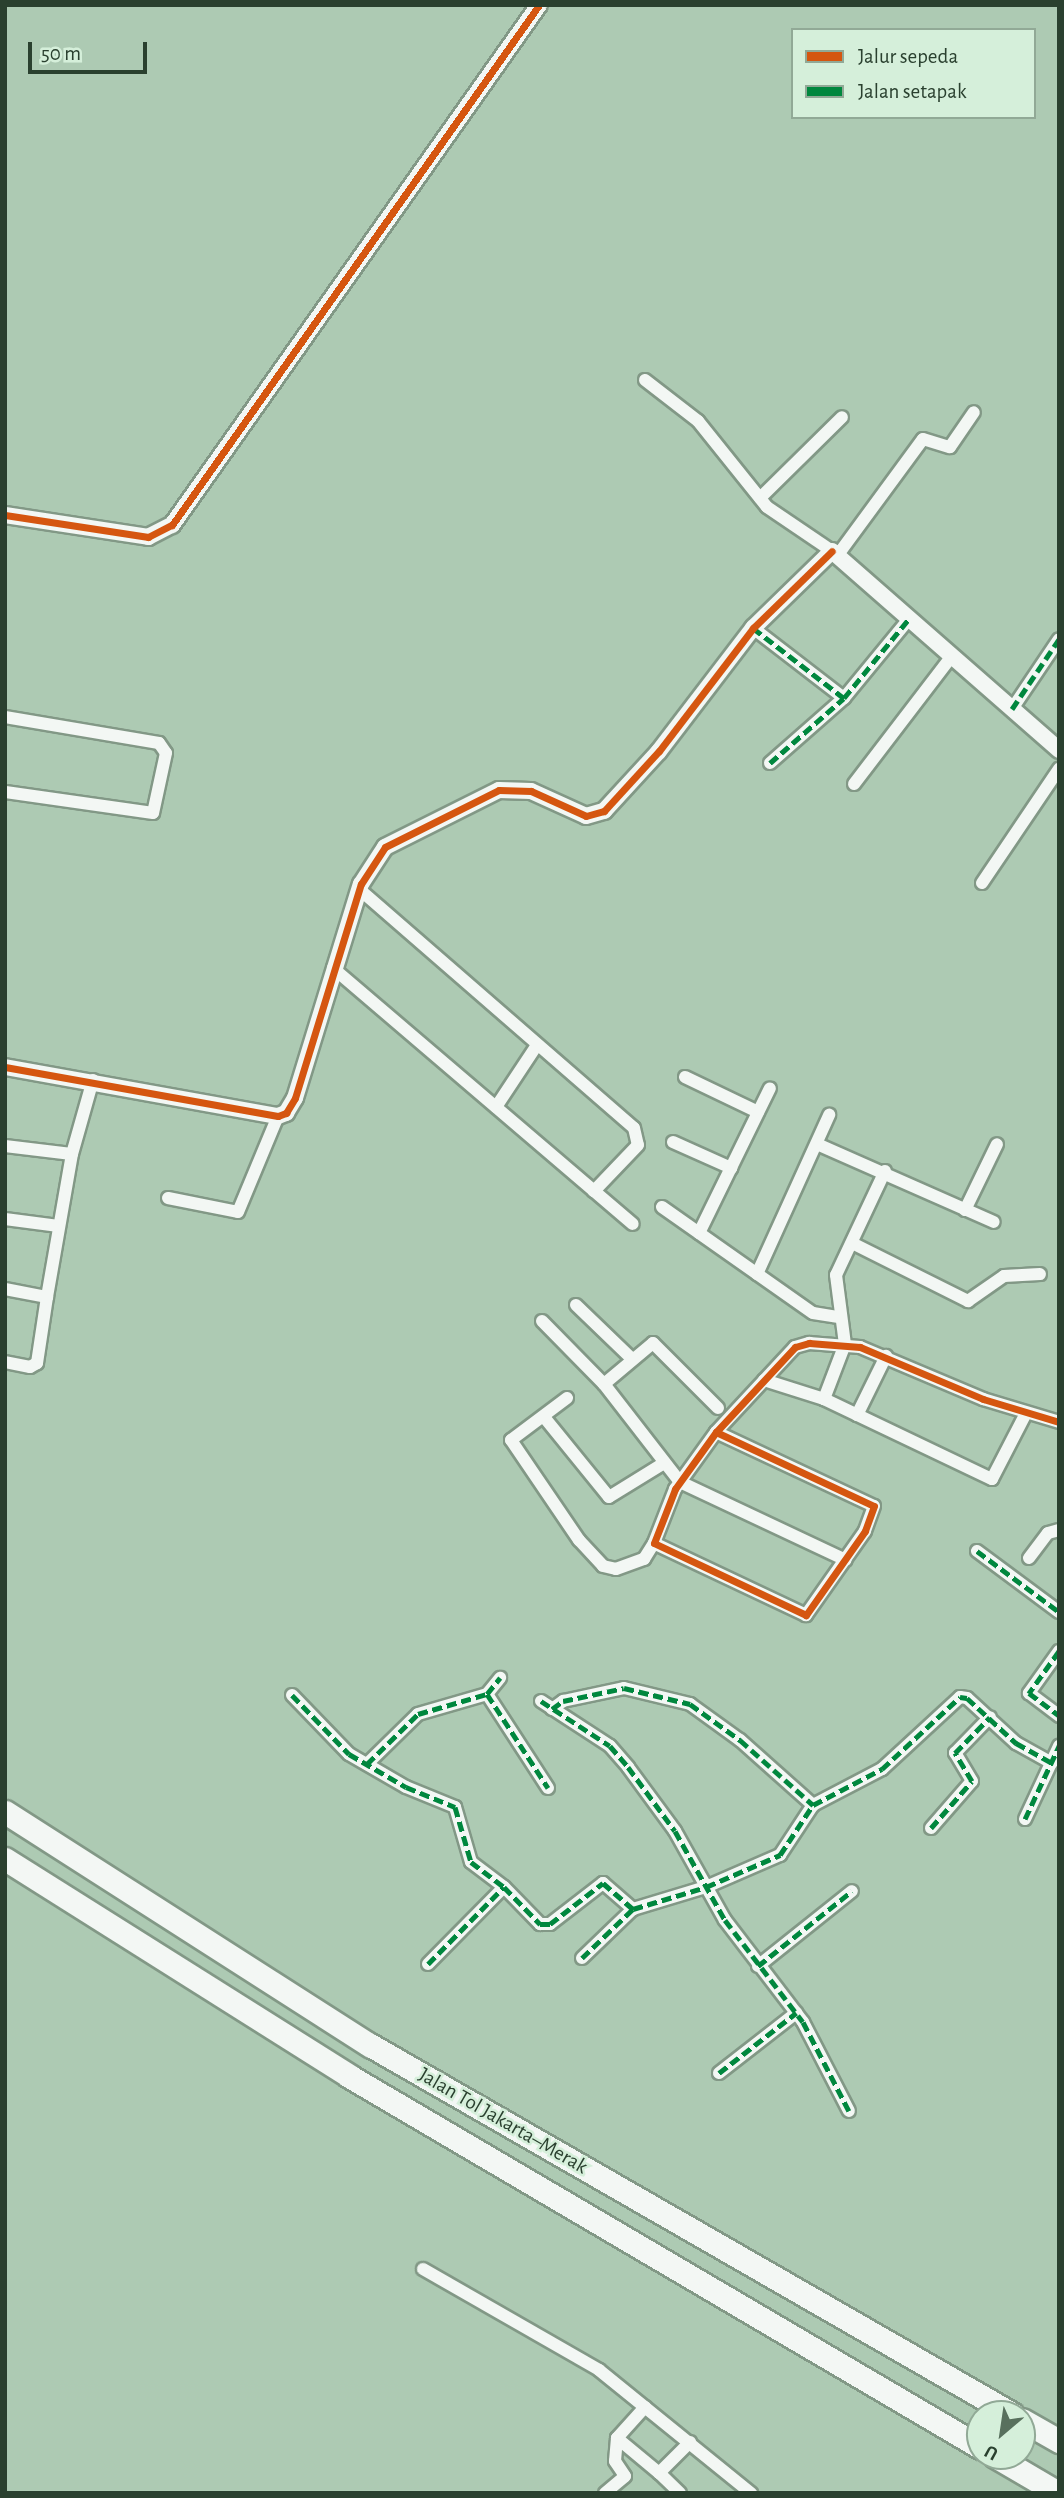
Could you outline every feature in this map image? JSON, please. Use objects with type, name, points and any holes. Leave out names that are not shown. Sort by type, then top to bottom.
[{"type":"highway","name":"Jalan Tol Jakarta–Merak","points":[[5,1812],[370,2045],[988,2400]]},
{"type":"highway","name":"Jalan Tol Jakarta–Merak","points":[[5,1858],[349,2076],[966,2439]]},
{"type":"highway","points":[[1036,2428],[1059,2441]]},
{"type":"highway","points":[[1019,2470],[1058,2493]]},
{"type":"street","points":[[5,515],[148,537],[167,530],[540,5]]},
{"type":"street","points":[[645,380],[698,421],[760,498],[835,554],[1059,750]]},
{"type":"street","points":[[5,1067],[93,1080],[278,1116],[286,1113],[295,1098],[359,890],[385,847],[485,794],[521,788],[586,816],[604,811],[659,751],[753,628],[835,554],[923,439],[950,446],[974,412]]},
{"type":"street","points":[[760,498],[842,417]]},
{"type":"street","points":[[770,763],[844,698],[908,620]]},
{"type":"street","points":[[753,628],[844,698]]},
{"type":"street","points":[[1012,709],[1059,639]]},
{"type":"street","points":[[854,784],[952,656]]},
{"type":"street","points":[[5,717],[159,743],[166,753],[153,813],[5,792]]},
{"type":"street","points":[[982,883],[1059,769]]},
{"type":"street","points":[[359,890],[638,1133],[638,1145],[594,1191]]},
{"type":"street","points":[[333,968],[633,1224]]},
{"type":"street","points":[[496,1107],[537,1045]]},
{"type":"street","points":[[685,1077],[758,1112]]},
{"type":"street","points":[[5,1362],[30,1367],[37,1363],[72,1154],[93,1080]]},
{"type":"street","points":[[699,1233],[770,1088]]},
{"type":"street","points":[[757,1274],[830,1115]]},
{"type":"street","points":[[168,1198],[238,1212],[278,1116]]},
{"type":"street","points":[[673,1142],[731,1168]]},
{"type":"street","points":[[817,1144],[885,1171],[994,1222]]},
{"type":"street","points":[[965,1210],[997,1144]]},
{"type":"street","points":[[5,1146],[72,1154]]},
{"type":"street","points":[[824,1399],[845,1341],[835,1282],[885,1171]]},
{"type":"street","points":[[662,1207],[813,1313],[840,1319]]},
{"type":"street","points":[[5,1219],[59,1226]]},
{"type":"street","points":[[852,1243],[968,1301],[1004,1276],[1040,1274]]},
{"type":"street","points":[[5,1289],[47,1297]]},
{"type":"street","points":[[576,1305],[631,1358]]},
{"type":"street","points":[[542,1321],[604,1384],[678,1480],[846,1560]]},
{"type":"street","points":[[567,1398],[511,1440],[579,1540],[603,1566],[616,1569],[644,1559],[654,1543],[678,1480],[716,1432],[801,1344],[845,1341],[983,1399],[1059,1422]]},
{"type":"street","points":[[604,1384],[631,1358],[653,1343],[718,1408]]},
{"type":"street","points":[[857,1415],[886,1356]]},
{"type":"street","points":[[764,1380],[824,1399],[992,1479],[1026,1413]]},
{"type":"street","points":[[544,1417],[609,1497],[665,1464]]},
{"type":"street","points":[[654,1543],[806,1615],[846,1560],[875,1512],[874,1506],[716,1432]]},
{"type":"street","points":[[1029,1558],[1048,1534],[1059,1530]]},
{"type":"street","points":[[977,1551],[1059,1612]]},
{"type":"street","points":[[1059,1651],[1028,1693],[1059,1716]]},
{"type":"street","points":[[367,1764],[418,1714],[487,1694],[500,1678]]},
{"type":"street","points":[[813,1805],[740,1740],[691,1704],[624,1688],[547,1705],[599,1738],[620,1757],[675,1831],[706,1888],[758,1966],[796,2013],[849,2111]]},
{"type":"street","points":[[487,1694],[548,1788]]},
{"type":"street","points":[[292,1695],[349,1754],[455,1808],[467,1856],[544,1926],[603,1883],[633,1909]]},
{"type":"street","points":[[582,1958],[633,1909],[706,1888],[780,1855],[813,1805],[882,1769],[960,1697],[990,1717],[1016,1743],[1052,1763]]},
{"type":"street","points":[[931,1828],[972,1781],[955,1754],[990,1717]]},
{"type":"street","points":[[1025,1819],[1059,1746]]},
{"type":"street","points":[[428,1964],[504,1887]]},
{"type":"street","points":[[758,1966],[852,1891]]},
{"type":"street","points":[[719,2073],[796,2013]]},
{"type":"street","points":[[423,2269],[599,2370],[751,2493]]},
{"type":"street","points":[[605,2493],[625,2476],[615,2461],[617,2438],[645,2407]]},
{"type":"street","points":[[617,2438],[680,2493]]},
{"type":"street","points":[[659,2473],[690,2442]]},
{"type":"marked path","points":[[753,628],[844,698],[908,620]]},
{"type":"marked path","points":[[1012,709],[1059,639]]},
{"type":"marked path","points":[[770,763],[844,698]]},
{"type":"marked path","points":[[977,1551],[1059,1612]]},
{"type":"marked path","points":[[1059,1651],[1029,1693],[1059,1716]]},
{"type":"marked path","points":[[367,1764],[418,1714],[487,1694],[500,1678]]},
{"type":"marked path","points":[[552,1709],[563,1701],[624,1688],[690,1704],[740,1740],[813,1805]]},
{"type":"marked path","points":[[487,1694],[548,1788]]},
{"type":"marked path","points":[[292,1695],[349,1754],[406,1787],[455,1807],[471,1862],[504,1887],[540,1924],[550,1924],[603,1883],[633,1909]]},
{"type":"marked path","points":[[582,1958],[633,1909],[706,1887],[780,1855],[813,1805],[882,1769],[960,1697],[967,1698],[1016,1743],[1052,1763]]},
{"type":"marked path","points":[[541,1701],[610,1746],[628,1767],[675,1831],[725,1920],[803,2022],[849,2111]]},
{"type":"marked path","points":[[931,1828],[972,1781],[955,1753],[990,1717]]},
{"type":"marked path","points":[[1025,1819],[1059,1746]]},
{"type":"marked path","points":[[428,1964],[504,1887]]},
{"type":"marked path","points":[[758,1966],[852,1891]]},
{"type":"marked path","points":[[719,2073],[796,2013]]},
{"type":"cycle path","points":[[5,515],[148,537],[172,525],[539,5]]},
{"type":"cycle path","points":[[5,1067],[278,1116],[286,1113],[295,1098],[361,884],[385,847],[499,790],[531,791],[586,816],[604,811],[659,751],[753,628],[832,551]]},
{"type":"cycle path","points":[[716,1432],[874,1506],[865,1531],[806,1615],[654,1543],[675,1489],[716,1432],[795,1347],[809,1343],[860,1347],[983,1399],[1059,1422]]}]
